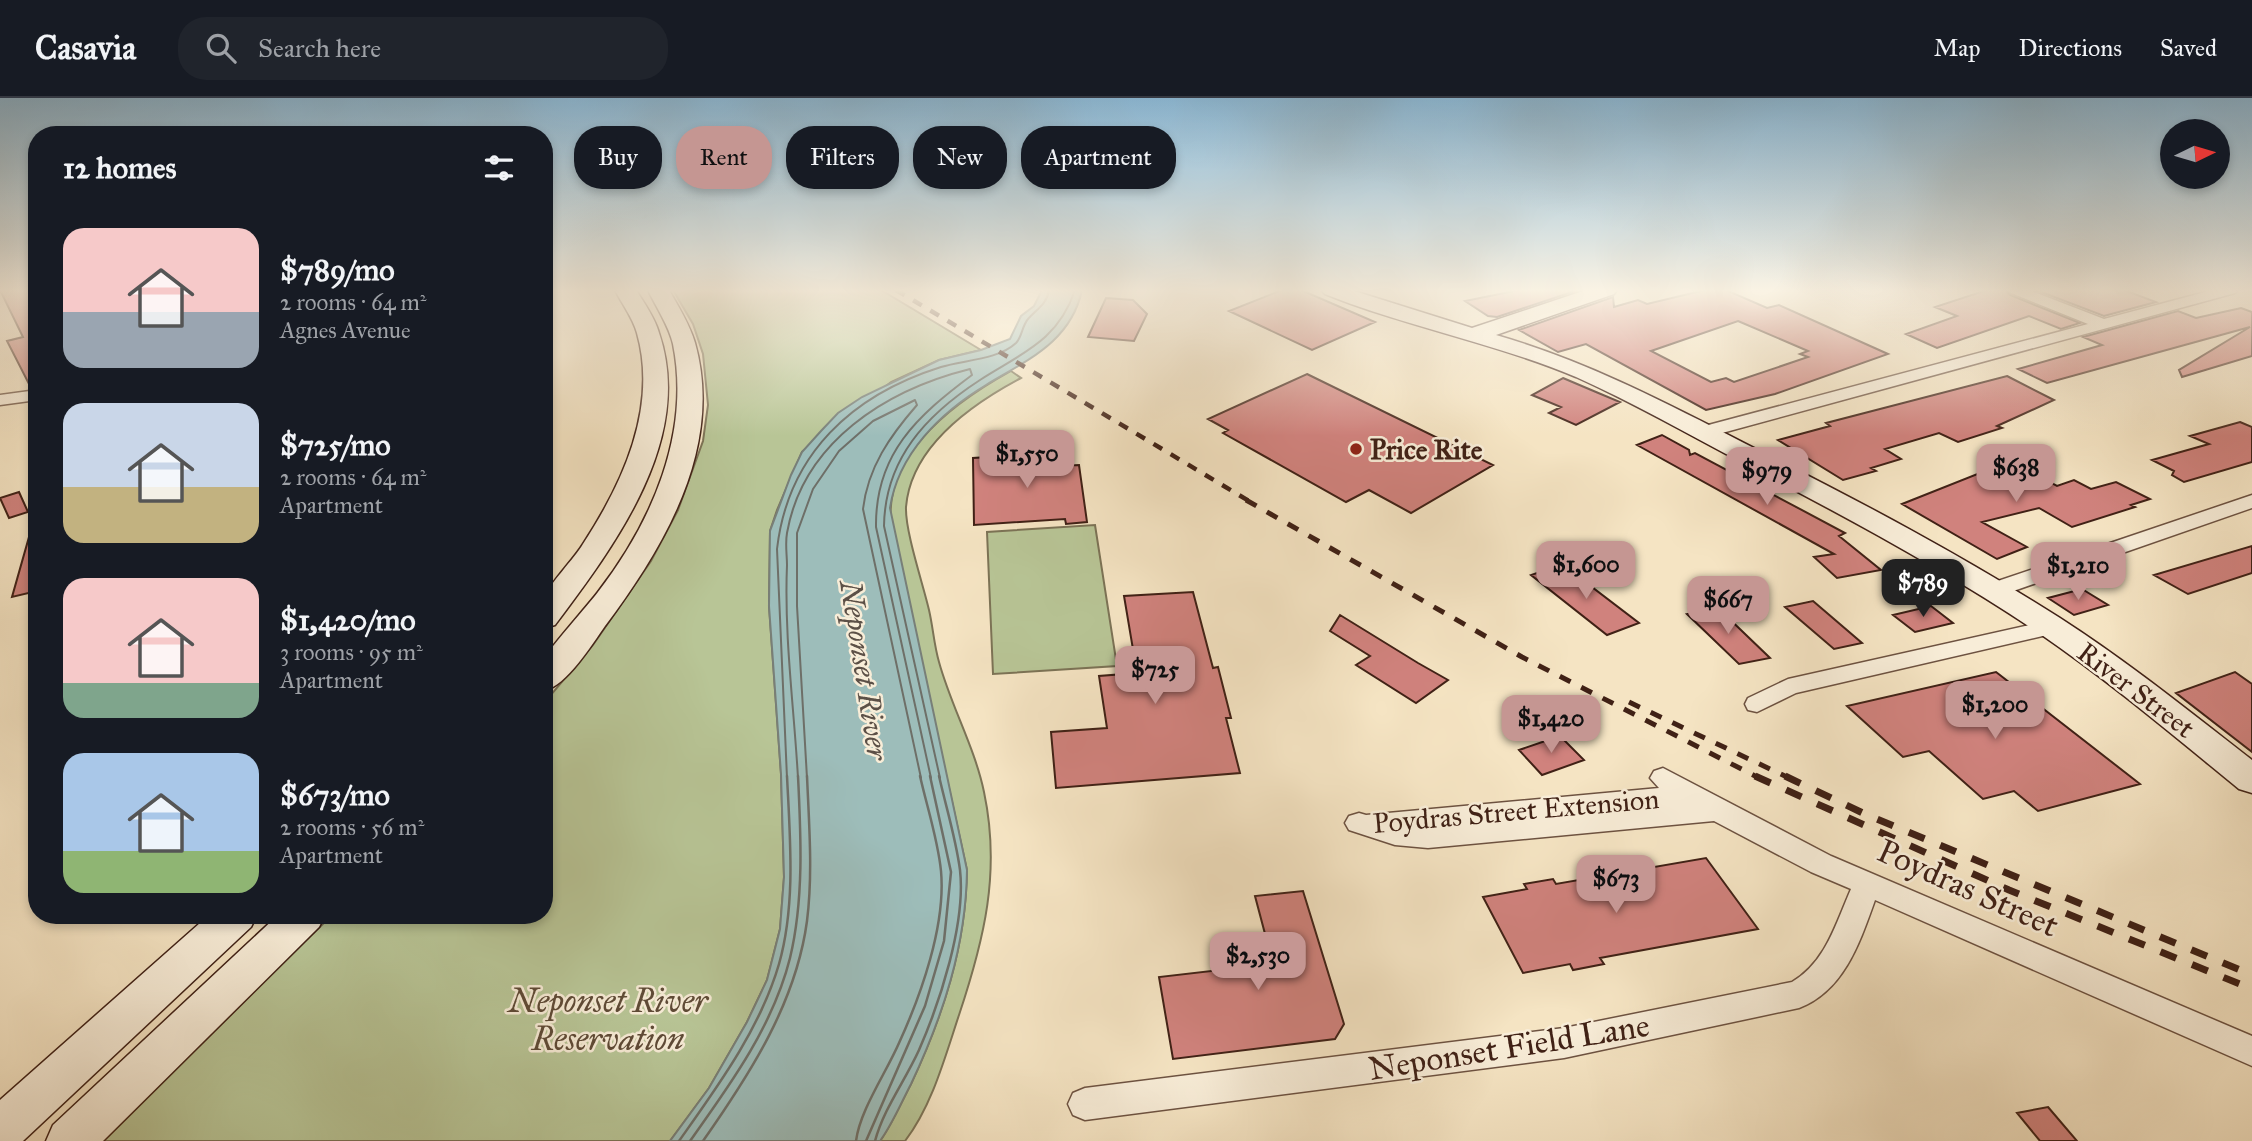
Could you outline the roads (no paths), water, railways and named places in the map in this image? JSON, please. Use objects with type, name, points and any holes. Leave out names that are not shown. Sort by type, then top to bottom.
[{"type":"main road","points":[[553,606],[580,572],[610,524],[635,477],[650,435],[656,395],[652,348],[649,339]]},
{"type":"main road","points":[[553,669],[598,613],[634,560],[662,510],[681,463],[691,424],[692,372],[683,339]]},
{"type":"main road","name":"River Street","points":[[1485,339],[1582,371],[1852,509],[1994,590],[2052,627],[2124,679],[2252,780]]},
{"type":"main road","points":[[0,1131],[227,924]]},
{"type":"main road","points":[[70,1141],[297,924]]},
{"type":"street","points":[[1704,432],[2049,339]]},
{"type":"street","points":[[0,400],[28,395]]},
{"type":"street","points":[[1994,590],[2252,501]]},
{"type":"street","points":[[1757,704],[1788,687],[1820,678],[2052,627]]},
{"type":"street","name":"Poydras Street","points":[[1662,778],[1781,845],[1867,885],[2252,1051]]},
{"type":"street","name":"Poydras Street Extension","points":[[1705,803],[1428,837],[1395,834],[1359,823],[1705,803]]},
{"type":"street","name":"Neponset Field Lane","points":[[1085,1104],[1564,1043],[1799,994],[1812,988],[1829,970],[1867,885]]},
{"type":"water","name":"Neponset River","points":[[1010,339],[1055,339],[1031,358],[969,396],[924,436],[902,470],[890,508],[967,870],[962,926],[951,980],[923,1058],[880,1141],[670,1141],[709,1088],[747,1022],[767,980],[780,929],[784,877],[781,774],[769,606],[770,531],[791,475],[802,452],[838,413],[862,397],[939,360],[981,350]]},
{"type":"railway","points":[[977,339],[1249,501]]},
{"type":"railway","points":[[1246,500],[1522,657],[1756,776]]},
{"type":"railway","points":[[1629,702],[1789,778]]},
{"type":"railway","points":[[1756,776],[2009,890],[2252,989]]},
{"type":"railway","points":[[1785,776],[1865,814],[2252,975]]},
{"type":"place","name":"Price Rite","points":[[1356,449]]},
{"type":"park label","name":"Neponset River Reservation","points":[[608,1020]]}]
